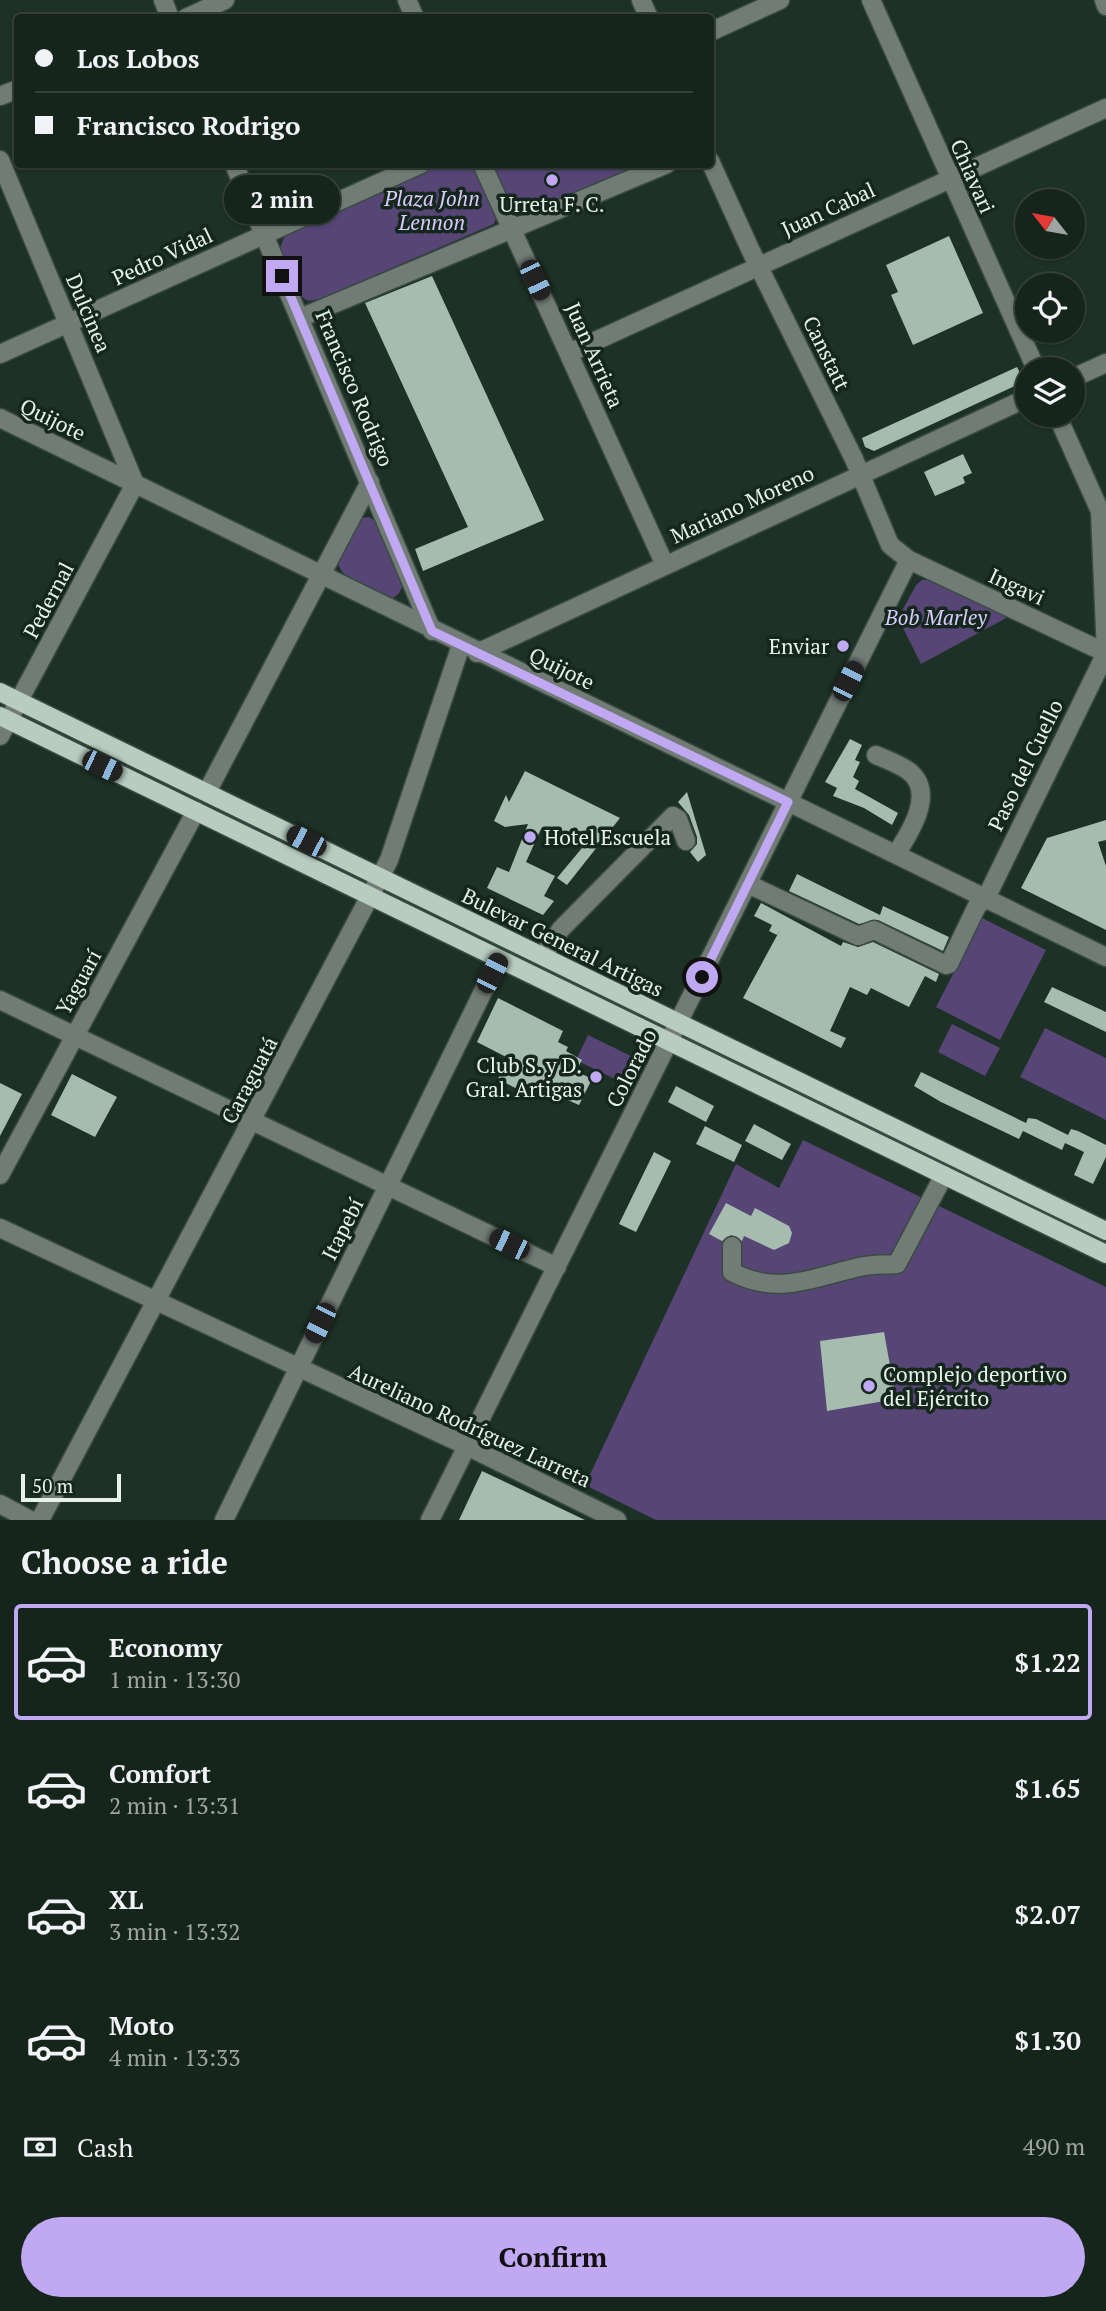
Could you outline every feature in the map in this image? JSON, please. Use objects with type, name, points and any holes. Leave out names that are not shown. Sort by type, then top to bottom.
[{"type":"main road","name":"Bulevar General Artigas","points":[[0,692],[1106,1231]]},
{"type":"main road","name":"Bulevar General Artigas","points":[[3,724],[196,811],[1106,1254]]},
{"type":"street","points":[[195,14],[225,0]]},
{"type":"street","points":[[714,30],[780,0]]},
{"type":"street","name":"Chiavari","points":[[871,0],[1031,357]]},
{"type":"street","points":[[1104,0],[1106,6]]},
{"type":"street","name":"Juan Cabal","points":[[569,353],[1106,108]]},
{"type":"street","name":"Dulcinea","points":[[0,160],[135,484]]},
{"type":"street","name":"Francisco Rodrigo","points":[[236,168],[432,631]]},
{"type":"street","name":"Pedro Vidal","points":[[0,354],[412,168]]},
{"type":"street","name":"Juan Arrieta","points":[[484,168],[665,565]]},
{"type":"street","points":[[300,318],[513,231],[658,168]]},
{"type":"street","name":"Canstatt","points":[[713,168],[861,474],[890,544],[909,560]]},
{"type":"street","points":[[1085,373],[1106,363]]},
{"type":"street","name":"Mariano Moreno","points":[[469,649],[665,565],[1015,403]]},
{"type":"street","name":"Quijote","points":[[0,418],[432,631],[1106,957]]},
{"type":"street","points":[[1063,427],[1103,510],[1106,653]]},
{"type":"street","points":[[207,792],[370,482]]},
{"type":"street","name":"Pedernal","points":[[3,724],[19,701],[135,484]]},
{"type":"street","name":"Ingavi","points":[[909,560],[1106,653]]},
{"type":"street","name":"Colorado","points":[[430,1520],[909,560]]},
{"type":"street","name":"Caraguatá","points":[[40,1520],[389,860],[469,649]]},
{"type":"street","name":"Paso del Cuello","points":[[748,884],[858,936],[874,930],[946,965],[949,964],[977,906],[986,898],[1106,653]]},
{"type":"street","points":[[876,755],[912,774],[918,787],[919,810],[896,854]]},
{"type":"street","name":"Yaguarí","points":[[0,1175],[196,811]]},
{"type":"street","points":[[543,956],[561,929],[673,816],[678,819],[686,841]]},
{"type":"street","name":"Itapebí","points":[[224,1520],[499,959]]},
{"type":"street","points":[[0,1000],[557,1267]]},
{"type":"street","points":[[732,1246],[732,1272],[753,1283],[790,1285],[863,1266],[897,1264],[943,1175]]},
{"type":"street","name":"Aureliano Rodríguez Larreta","points":[[0,1228],[467,1446],[617,1520]]},
{"type":"street","points":[[0,1504],[30,1520]]},
{"type":"green space","name":"Plaza John Lennon","points":[[429,168],[476,168],[497,215],[494,224],[320,299],[308,301],[298,294],[279,250],[286,233]]},
{"type":"green space","name":"Urreta F. C.","points":[[493,168],[636,168],[523,213],[509,201]]},
{"type":"green space","points":[[369,517],[377,522],[403,583],[399,594],[389,599],[350,579],[339,567],[337,559],[360,518]]},
{"type":"green space","name":"Bob Marley","points":[[922,580],[934,580],[1008,617],[921,664],[903,628],[894,626],[916,585]]},
{"type":"green space","points":[[982,918],[1046,950],[1000,1040],[936,1007]]},
{"type":"green space","points":[[952,1024],[1000,1048],[985,1076],[938,1052]]},
{"type":"green space","points":[[1045,1028],[1106,1058],[1106,1120],[1020,1077]]},
{"type":"green space","points":[[588,1035],[639,1060],[627,1085],[580,1062],[577,1058]]},
{"type":"green space","name":"Complejo deportivo del Ejército","points":[[803,1140],[1106,1287],[1106,1520],[656,1520],[585,1485],[736,1164],[779,1188]]},
{"type":"building","points":[[949,236],[983,313],[913,345],[891,295],[898,292],[886,265]]},
{"type":"building","points":[[432,276],[544,520],[423,571],[415,549],[468,527],[365,303]]},
{"type":"building","points":[[1015,368],[1015,386],[874,451],[865,447],[862,438]]},
{"type":"building","points":[[963,454],[972,473],[963,477],[965,483],[935,496],[924,472]]},
{"type":"building","points":[[850,739],[862,745],[855,760],[860,762],[853,777],[859,781],[855,789],[898,813],[892,825],[864,808],[833,796],[837,788],[825,782]]},
{"type":"building","points":[[525,771],[620,818],[567,885],[557,878],[582,848],[541,829],[526,862],[555,876],[544,896],[554,901],[543,915],[487,888],[497,867],[509,872],[528,824],[505,827],[494,821],[506,795],[509,802]]},
{"type":"building","points":[[687,792],[706,855],[698,862],[690,852],[697,844],[697,837],[689,815],[678,802]]},
{"type":"building","points":[[1106,820],[1106,840],[1098,842],[1106,866],[1106,930],[1021,888],[1047,838]]},
{"type":"building","points":[[797,874],[880,915],[883,906],[949,937],[943,951],[878,920],[859,924],[789,891]]},
{"type":"building","points":[[761,903],[841,946],[843,942],[858,947],[873,942],[939,974],[936,982],[925,976],[909,1007],[871,988],[867,995],[850,987],[830,1031],[846,1038],[841,1048],[743,998],[780,930],[777,935],[769,931],[772,925],[754,916]]},
{"type":"building","points":[[1052,987],[1106,1012],[1106,1032],[1044,1002]]},
{"type":"building","points":[[498,998],[563,1031],[558,1042],[568,1047],[566,1051],[582,1060],[576,1071],[592,1079],[579,1105],[536,1086],[531,1096],[498,1079],[508,1058],[477,1042]]},
{"type":"building","points":[[921,1072],[1026,1123],[1028,1118],[1036,1119],[1068,1135],[1071,1129],[1106,1145],[1106,1157],[1093,1184],[1074,1175],[1084,1152],[1065,1143],[1062,1150],[1023,1131],[1019,1139],[941,1102],[914,1086]]},
{"type":"building","points":[[72,1074],[117,1097],[95,1137],[51,1115]]},
{"type":"building","points":[[0,1083],[22,1094],[0,1136]]},
{"type":"building","points":[[676,1086],[714,1106],[706,1122],[668,1102]]},
{"type":"building","points":[[754,1124],[791,1144],[782,1160],[745,1141]]},
{"type":"building","points":[[705,1126],[742,1145],[734,1162],[696,1144]]},
{"type":"building","points":[[654,1152],[671,1161],[636,1232],[619,1224]]},
{"type":"building","points":[[726,1203],[751,1216],[755,1208],[789,1226],[792,1233],[789,1243],[774,1250],[744,1236],[742,1241],[731,1235],[722,1241],[709,1234]]},
{"type":"building","points":[[884,1332],[896,1399],[827,1411],[820,1341]]},
{"type":"building","points":[[482,1471],[585,1520],[459,1520]]},
{"type":"place","name":"Urreta F. C.","points":[[552,180]]},
{"type":"place","name":"Enviar","points":[[843,646]]},
{"type":"place","name":"Hotel Escuela","points":[[530,837]]},
{"type":"place","name":"Club S. y D. Gral. Artigas","points":[[596,1077]]},
{"type":"place","name":"Complejo deportivo del Ejército","points":[[869,1386]]},
{"type":"route","points":[[282,276],[432,631],[788,802],[702,977]]}]
